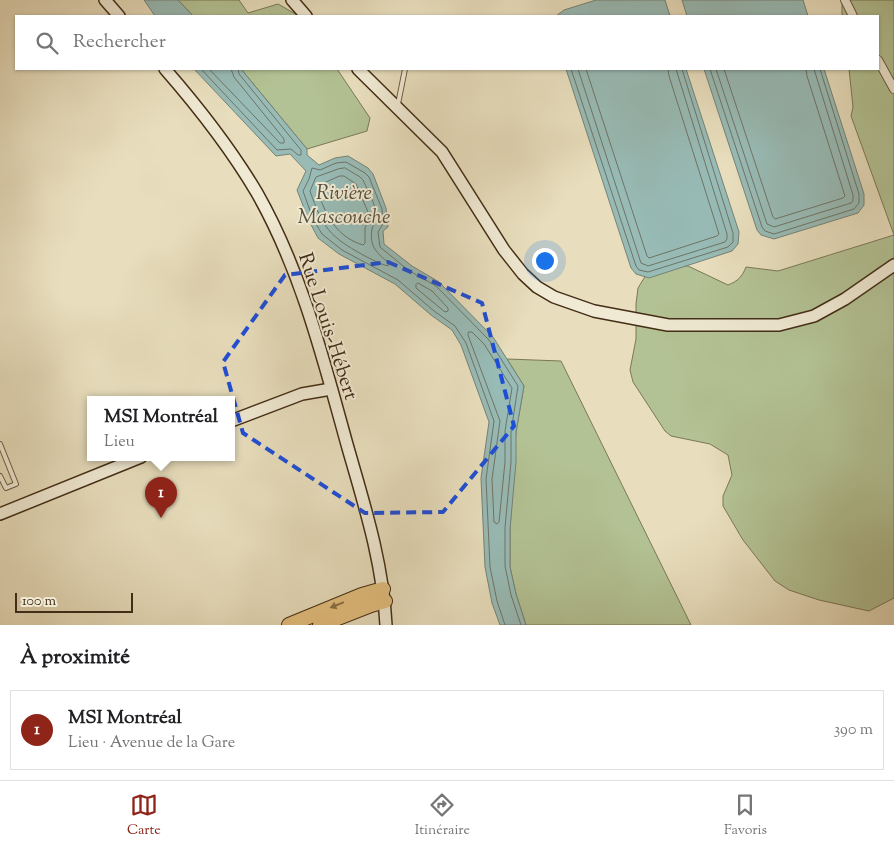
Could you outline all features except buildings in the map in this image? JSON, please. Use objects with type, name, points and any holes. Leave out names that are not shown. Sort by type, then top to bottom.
[{"type":"highway","points":[[289,625],[362,595],[384,595]]},
{"type":"highway","points":[[320,625],[364,607],[384,595]]},
{"type":"street","points":[[105,0],[118,15]]},
{"type":"street","points":[[292,0],[305,15]]},
{"type":"street","points":[[845,0],[852,15]]},
{"type":"street","points":[[879,62],[894,89]]},
{"type":"street","name":"Rue Louis-Hébert","points":[[167,70],[213,128],[240,166],[262,202],[294,273],[332,389],[375,544],[384,595],[386,625]]},
{"type":"street","points":[[359,70],[442,152],[504,250],[522,274],[554,297],[594,311],[668,325],[778,324],[814,316],[845,299],[894,265]]},
{"type":"street","points":[[235,419],[302,394],[332,389]]},
{"type":"street","points":[[0,514],[131,461]]},
{"type":"lane","points":[[398,107],[405,70]]},
{"type":"lane","points":[[0,444],[16,484],[6,488],[0,476]]},
{"type":"highlighted area","points":[[388,262],[482,303],[514,426],[443,512],[365,513],[243,433],[223,362],[285,275]]},
{"type":"green space","points":[[178,0],[239,0],[248,13],[278,4],[297,15],[192,15]]},
{"type":"green space","points":[[842,0],[894,0],[894,235],[851,116],[853,107],[849,70],[879,70],[879,15],[842,15]]},
{"type":"green space","points":[[242,70],[338,70],[370,118],[367,131],[307,149]]},
{"type":"green space","points":[[894,235],[894,598],[869,611],[819,600],[789,590],[775,581],[743,540],[723,506],[723,496],[732,475],[728,455],[710,444],[671,436],[665,431],[633,382],[630,370],[636,339],[638,288],[649,270],[658,265],[688,266],[728,285],[739,278],[746,267],[778,271]]},
{"type":"green space","points":[[507,359],[561,361],[691,625],[526,625],[510,567],[510,529],[516,432],[524,386]]},
{"type":"water","points":[[144,0],[178,0],[192,15],[154,15]]},
{"type":"water","points":[[596,0],[665,0],[670,15],[557,15],[564,10]]},
{"type":"water","points":[[682,0],[803,0],[808,15],[687,15]]},
{"type":"water","name":"Rivière Mascouche","points":[[195,70],[242,70],[307,149],[307,155],[319,165],[335,158],[348,156],[368,168],[373,174],[386,208],[388,227],[383,231],[384,244],[412,266],[439,282],[493,337],[524,386],[516,432],[516,462],[510,529],[510,567],[526,625],[500,625],[492,603],[485,567],[481,478],[489,422],[461,345],[452,330],[431,315],[395,284],[339,254],[318,238],[297,190],[306,171],[290,154],[276,156]]},
{"type":"water","points":[[566,70],[686,70],[739,232],[738,244],[732,251],[649,278],[636,274],[631,268]]},
{"type":"water","points":[[704,70],[824,70],[864,194],[864,205],[858,213],[774,239],[761,235],[757,230]]},
{"type":"place","name":"MSI Montréal","points":[[161,518]]}]
